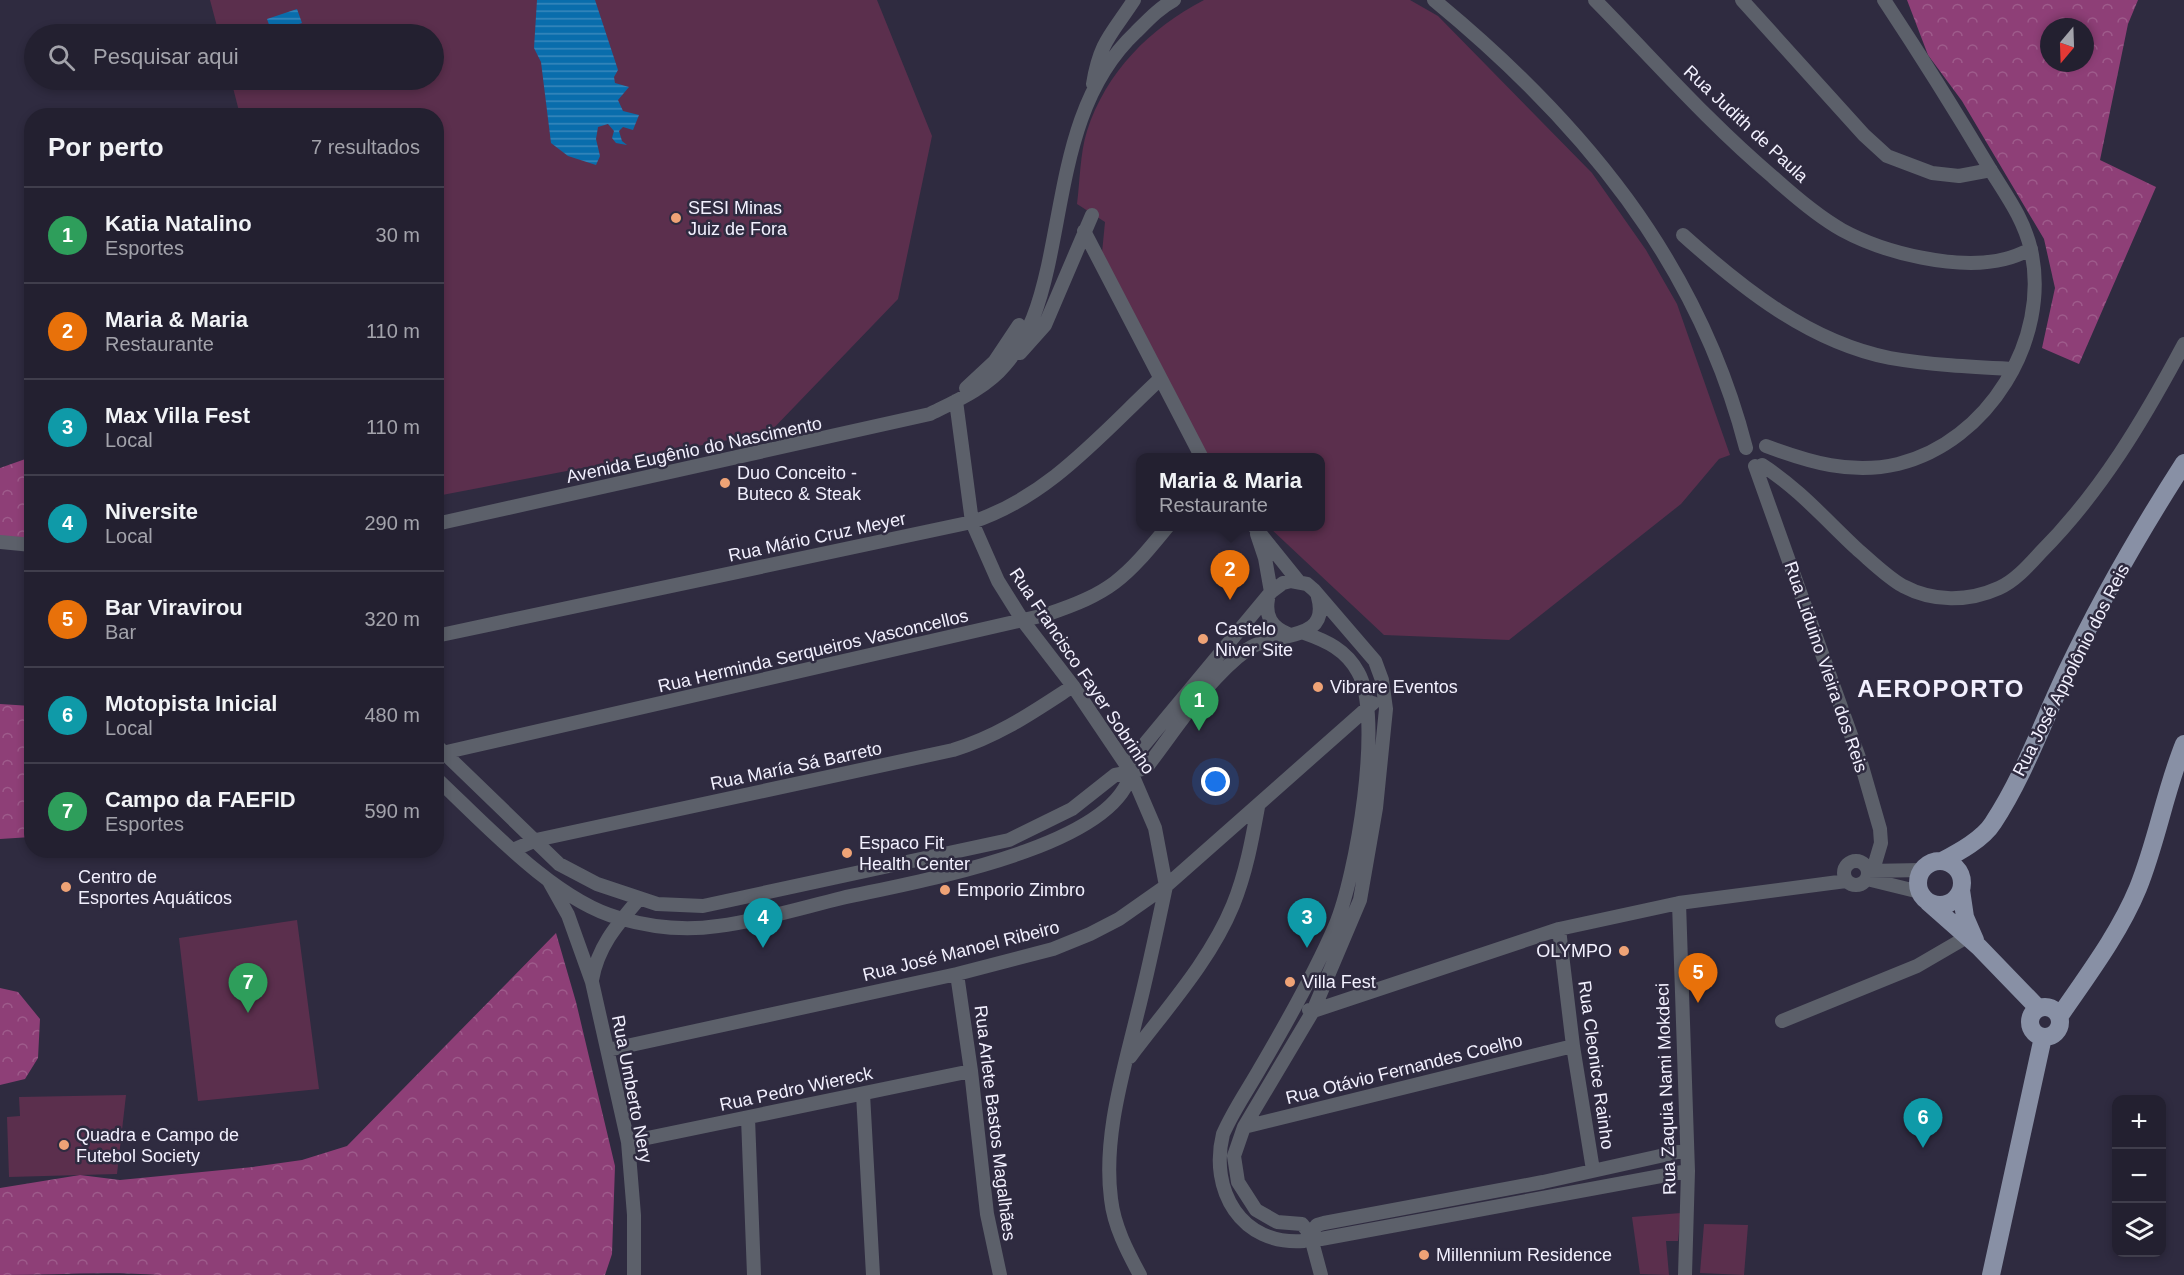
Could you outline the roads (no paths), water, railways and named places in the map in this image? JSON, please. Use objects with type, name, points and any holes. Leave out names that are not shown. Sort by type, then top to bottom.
[{"type":"main road","name":"Rua José Appolônio dos Reis","points":[[1942,861],[1960,851],[1992,825],[2035,744],[2068,670],[2110,589],[2184,463]]},
{"type":"main road","points":[[1991,1275],[2042,1042],[2056,1031],[2059,1017],[2101,955],[2138,889],[2172,774],[2184,744]]},
{"type":"main road","points":[[1973,939],[1965,917],[1959,871],[1942,861],[1931,863],[1922,870],[1918,880],[1924,897],[1973,939],[2038,1008],[2053,1009],[2059,1017]]},
{"type":"main road","points":[[1924,897],[1935,904],[1948,904],[1961,890]]},
{"type":"main road","points":[[2038,1008],[2031,1015],[2030,1024],[2042,1042]]},
{"type":"street","points":[[1093,89],[1098,56],[1112,28],[1134,0]]},
{"type":"street","name":"Avenida Eugênio do Nascimento","points":[[444,522],[826,440],[930,414],[977,389],[1005,366],[1023,339],[1038,307],[1054,238],[1066,167],[1093,89],[1120,47],[1163,6],[1174,0]]},
{"type":"street","points":[[1434,0],[1465,26],[1545,102],[1634,205],[1695,308],[1740,423],[1759,453],[1869,560],[1902,586],[1934,598],[1968,598],[2001,588],[2024,570],[2061,532],[2135,434],[2184,344]]},
{"type":"street","name":"Rua Judith de Paula","points":[[1595,0],[1754,161],[1795,196],[1842,230],[1884,249],[1932,259],[1977,263],[2006,259],[2031,249]]},
{"type":"street","points":[[1742,0],[1864,135],[1887,156],[1913,167],[1941,174],[1959,176],[1991,170]]},
{"type":"street","points":[[1759,453],[1829,467],[1866,468],[1898,464],[1930,452],[1962,432],[1991,404],[2013,369],[2032,318],[2035,287],[2031,249],[2020,217],[1979,146],[1884,0]]},
{"type":"street","points":[[1005,366],[1028,346],[1045,325],[1092,215]]},
{"type":"street","points":[[1084,231],[1159,380],[1199,453]]},
{"type":"street","points":[[1683,235],[1720,268],[1759,297],[1809,329],[1849,346],[1888,357],[1925,363],[2013,369]]},
{"type":"street","name":"Avenida Eugênio do Nascimento","points":[[956,401],[970,383],[995,361],[1014,337],[1030,304],[1054,238]]},
{"type":"street","name":"Rua Mário Cruz Meyer","points":[[444,634],[972,522],[1015,505],[1058,474],[1159,380]]},
{"type":"street","name":"Rua Francisco Fayer Sobrinho","points":[[956,401],[972,522],[998,581],[1023,621],[1073,686],[1131,772],[1155,828],[1166,886],[1113,1129],[1111,1199],[1117,1224],[1140,1275]]},
{"type":"street","name":"Rua Liduino Vieira dos Reis","points":[[1759,453],[1861,763],[1880,829],[1881,843],[1869,873]]},
{"type":"street","name":"Rua Herminda Serqueiros Vasconcellos","points":[[444,749],[1023,621],[1077,604],[1108,589],[1126,576],[1164,531]]},
{"type":"street","points":[[1255,531],[1265,558],[1270,596],[1268,617],[1272,625],[1288,634]]},
{"type":"street","points":[[1257,531],[1299,582],[1314,590],[1318,597],[1321,605],[1317,621],[1304,633]]},
{"type":"street","points":[[0,542],[24,544]]},
{"type":"street","points":[[444,785],[513,850],[574,897],[622,919],[670,928],[718,927],[983,866],[1044,845],[1074,829],[1105,808],[1128,784],[1133,758],[1175,706],[1282,583],[1299,582]]},
{"type":"street","points":[[1318,597],[1361,642],[1375,661],[1384,694],[1386,727],[1376,808],[1360,900],[1313,1011],[1238,1139],[1234,1168],[1247,1199],[1256,1210],[1277,1222],[1302,1224],[1310,1234],[1321,1275]]},
{"type":"street","points":[[444,755],[560,864],[597,884],[657,904],[703,906],[870,872],[1010,840],[1072,809],[1115,775],[1146,768],[1186,715],[1232,663],[1250,648],[1267,639],[1304,633],[1336,646],[1347,656],[1359,672],[1365,689],[1368,708],[1368,750],[1361,808],[1345,896],[1322,954],[1296,1004],[1229,1119],[1218,1154],[1218,1169],[1223,1187],[1233,1207],[1256,1232],[1274,1239],[1304,1241],[1317,1225],[1324,1223],[1532,1184],[1687,1150]]},
{"type":"street","name":"Rua María Sá Barreto","points":[[513,850],[536,840],[953,750],[984,740],[1009,728],[1073,686]]},
{"type":"street","name":"Rua José Manoel Ribeiro","points":[[608,1050],[957,974],[1053,949],[1090,934],[1119,919],[1166,886],[1384,694]]},
{"type":"street","points":[[1175,706],[1186,715]]},
{"type":"street","points":[[1126,1063],[1197,968],[1228,914],[1245,872],[1258,807]]},
{"type":"street","points":[[1361,808],[1376,808]]},
{"type":"street","points":[[977,848],[983,866]]},
{"type":"street","points":[[1845,875],[1849,862],[1856,860],[1864,864],[1869,873],[1924,897]]},
{"type":"street","points":[[1845,875],[1857,885],[1869,873],[1922,870]]},
{"type":"street","points":[[870,872],[873,891]]},
{"type":"street","points":[[1296,1004],[1313,1011],[1559,929],[1679,903],[1813,884],[1845,875]]},
{"type":"street","name":"Rua Umberto Nery","points":[[546,876],[568,915],[592,982],[608,1050],[628,1142],[634,1215],[634,1275]]},
{"type":"street","points":[[1345,896],[1360,900]]},
{"type":"street","points":[[752,897],[756,918]]},
{"type":"street","name":"Rua Umberto Nery","points":[[592,982],[596,959],[606,938],[639,898]]},
{"type":"street","name":"Rua Zaquia Nami Mokdeci","points":[[1679,903],[1688,1171],[1685,1275]]},
{"type":"street","name":"Rua Cleonice Rainho","points":[[1559,929],[1573,1046],[1593,1170]]},
{"type":"street","points":[[1782,1021],[1917,966],[1973,939]]},
{"type":"street","name":"Rua Arlete Bastos Magalhães","points":[[957,974],[971,1071],[988,1222],[1000,1275]]},
{"type":"street","name":"Rua Otávio Fernandes Coelho","points":[[1244,1127],[1573,1046]]},
{"type":"street","name":"Rua Pedro Wiereck","points":[[628,1142],[971,1071]]},
{"type":"street","points":[[863,1094],[873,1275]]},
{"type":"street","points":[[748,1118],[754,1275]]},
{"type":"street","points":[[1310,1234],[1320,1239],[1688,1171]]},
{"type":"water","points":[[537,0],[595,0],[618,70],[614,77],[615,83],[629,87],[618,100],[623,111],[639,115],[633,130],[623,127],[619,131],[622,141],[627,145],[616,143],[612,138],[614,131],[608,124],[598,127],[596,139],[600,156],[596,165],[568,156],[551,143],[541,62],[534,48]]},
{"type":"water","points":[[297,9],[302,23],[269,24],[267,19]]},
{"type":"place","name":"SESI Minas Juiz de Fora","points":[[676,218]]},
{"type":"place","name":"Duo Conceito - Buteco & Steak","points":[[725,483]]},
{"type":"place","name":"Maria & Maria","points":[[1230,600]]},
{"type":"place","name":"Castelo Niver Site","points":[[1203,639]]},
{"type":"place","name":"Vibrare Eventos","points":[[1318,687]]},
{"type":"place","name":"Katia Natalino","points":[[1199,731]]},
{"type":"place","name":"Espaco Fit Health Center","points":[[847,853]]},
{"type":"place","name":"Centro de Esportes Aquáticos","points":[[66,887]]},
{"type":"place","name":"Emporio Zimbro","points":[[945,890]]},
{"type":"place","name":"Niversite","points":[[763,948]]},
{"type":"place","name":"Max Villa Fest","points":[[1307,948]]},
{"type":"place","name":"OLYMPO","points":[[1624,951]]},
{"type":"place","name":"Villa Fest","points":[[1290,982]]},
{"type":"place","name":"Bar Viravirou","points":[[1698,1003]]},
{"type":"place","name":"Campo da FAEFID","points":[[248,1013]]},
{"type":"place","name":"Quadra e Campo de Futebol Society","points":[[64,1145]]},
{"type":"place","name":"Motopista Inicial","points":[[1923,1148]]},
{"type":"place","name":"Millennium Residence","points":[[1424,1255]]},
{"type":"district","name":"AEROPORTO","points":[[1941,688]]}]
